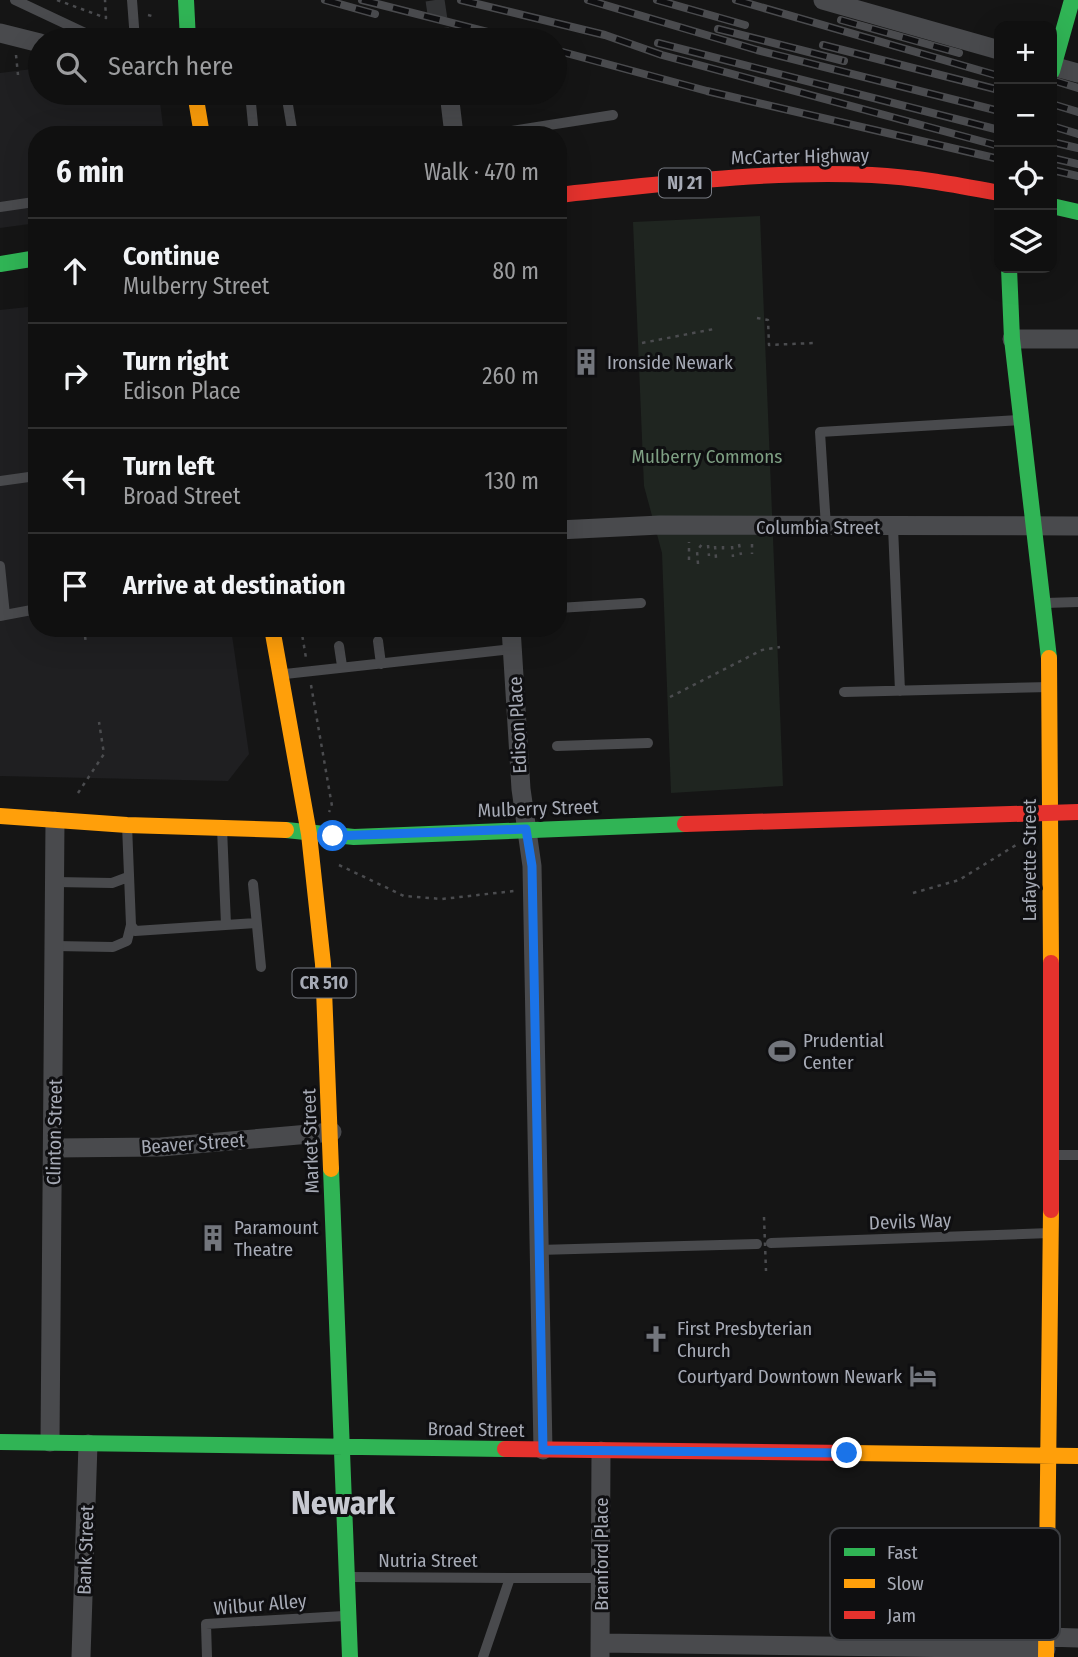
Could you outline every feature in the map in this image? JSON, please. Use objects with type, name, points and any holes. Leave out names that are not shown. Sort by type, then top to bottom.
[{"type":"main road","points":[[1057,51],[1072,0]]},
{"type":"main road","points":[[184,2],[187,28]]},
{"type":"main road","points":[[197,105],[200,126]]},
{"type":"main road","name":"McCarter Highway","points":[[567,194],[761,175],[835,174],[875,175],[994,192]]},
{"type":"main road","points":[[1057,207],[1078,212]]},
{"type":"main road","points":[[0,264],[28,259]]},
{"type":"main road","name":"Lafayette Street","points":[[1009,273],[1012,338],[1045,603],[1051,687],[1051,1233],[1047,1528]]},
{"type":"main road","name":"Market Street","points":[[274,637],[309,834],[323,964],[332,1132],[340,1447],[350,1657]]},
{"type":"main road","name":"Mulberry Street","points":[[0,816],[127,825],[259,827],[354,837],[1078,812]]},
{"type":"main road","name":"Broad Street","points":[[0,1442],[1078,1456]]},
{"type":"street","points":[[823,0],[859,5],[994,48]]},
{"type":"street","points":[[0,33],[28,40]]},
{"type":"street","points":[[1057,69],[1078,73]]},
{"type":"street","points":[[450,105],[453,126]]},
{"type":"street","points":[[1012,338],[1078,339]]},
{"type":"street","name":"Columbia Street","points":[[567,530],[660,525],[1078,526]]},
{"type":"street","name":"Edison Place","points":[[512,637],[521,789],[532,866],[543,1450]]},
{"type":"street","name":"Clinton Street","points":[[50,1442],[55,821]]},
{"type":"street","name":"Beaver Street","points":[[54,1148],[161,1147],[332,1132]]},
{"type":"street","name":"Bank Street","points":[[81,1657],[88,1444]]},
{"type":"street","name":"Branford Place","points":[[600,1650],[601,1451]]},
{"type":"street","points":[[600,1650],[1046,1648],[1078,1638]]},
{"type":"lane","points":[[15,0],[74,28]]},
{"type":"lane","points":[[132,0],[134,28]]},
{"type":"lane","points":[[251,105],[253,126]]},
{"type":"lane","points":[[288,105],[292,126]]},
{"type":"lane","points":[[543,126],[612,115]]},
{"type":"lane","points":[[0,207],[28,203]]},
{"type":"lane","points":[[826,527],[820,432],[1023,420]]},
{"type":"lane","points":[[0,481],[28,477]]},
{"type":"lane","points":[[893,527],[900,691]]},
{"type":"lane","points":[[0,566],[3,615],[28,611]]},
{"type":"lane","points":[[1045,603],[1078,601]]},
{"type":"lane","points":[[567,607],[641,603]]},
{"type":"lane","points":[[378,641],[381,664]]},
{"type":"lane","points":[[339,646],[342,666]]},
{"type":"lane","points":[[280,675],[513,649]]},
{"type":"lane","points":[[845,692],[1051,687]]},
{"type":"lane","points":[[557,746],[648,743]]},
{"type":"lane","points":[[55,946],[113,947],[127,941],[131,925],[127,825]]},
{"type":"lane","points":[[222,827],[226,925]]},
{"type":"lane","points":[[56,882],[112,883],[128,877]]},
{"type":"lane","points":[[253,884],[261,967]]},
{"type":"lane","points":[[131,925],[135,931],[147,932],[256,922]]},
{"type":"lane","points":[[1050,1155],[1078,1155]]},
{"type":"lane","name":"Devils Way","points":[[771,1243],[1051,1233]]},
{"type":"lane","points":[[538,1250],[757,1244]]},
{"type":"lane","name":"Nutria Street","points":[[346,1577],[601,1578]]},
{"type":"lane","points":[[482,1657],[510,1578]]},
{"type":"lane","name":"Wilbur Alley","points":[[207,1657],[206,1625],[348,1615]]},
{"type":"path","points":[[57,0],[106,18],[105,0]]},
{"type":"path","points":[[148,15],[156,17]]},
{"type":"path","points":[[16,55],[18,75]]},
{"type":"path","points":[[757,318],[768,320],[769,345],[814,343]]},
{"type":"path","points":[[642,344],[714,329]]},
{"type":"path","points":[[689,536],[689,559]]},
{"type":"path","points":[[752,536],[752,554]]},
{"type":"path","points":[[698,564],[697,551],[703,544]]},
{"type":"path","points":[[739,544],[741,555]]},
{"type":"path","points":[[708,545],[709,556]]},
{"type":"path","points":[[715,546],[716,558]]},
{"type":"path","points":[[723,546],[723,552]]},
{"type":"path","points":[[732,546],[733,557]]},
{"type":"path","points":[[85,637],[86,644]]},
{"type":"path","points":[[302,637],[330,793],[329,812]]},
{"type":"path","points":[[670,697],[762,649],[780,647]]},
{"type":"path","points":[[78,793],[104,754],[99,722]]},
{"type":"path","points":[[913,893],[959,880],[1016,845]]},
{"type":"path","points":[[339,865],[404,896],[442,899],[520,891]]},
{"type":"path","points":[[764,1217],[766,1271]]},
{"type":"shaded area","points":[[28,70],[28,105],[160,105],[163,126],[28,126],[28,224],[0,228],[0,73]]},
{"type":"shaded area","points":[[28,307],[28,637],[232,637],[249,754],[228,781],[0,776],[0,310]]},
{"type":"green space","name":"Mulberry Commons","points":[[760,216],[783,786],[671,793],[662,553],[644,486],[633,222]]},
{"type":"tunnel","points":[[435,0],[439,28]]},
{"type":"railway","points":[[325,0],[375,14]]},
{"type":"railway","points":[[362,0],[472,28]]},
{"type":"railway","points":[[461,0],[605,35],[662,55],[994,145]]},
{"type":"railway","points":[[588,0],[757,50],[994,110]]},
{"type":"railway","points":[[657,0],[745,25]]},
{"type":"railway","points":[[736,0],[994,75]]},
{"type":"railway","points":[[841,20],[959,53]]},
{"type":"railway","points":[[718,29],[844,61]]},
{"type":"railway","points":[[658,43],[994,129]]},
{"type":"railway","points":[[823,45],[994,89]]},
{"type":"railway","points":[[567,53],[707,91],[994,158]]},
{"type":"railway","points":[[1057,82],[1078,88]]},
{"type":"railway","points":[[1057,106],[1078,112]]},
{"type":"railway","points":[[1057,128],[1078,134]]},
{"type":"railway","points":[[1057,143],[1078,148]]},
{"type":"railway","points":[[1057,159],[1078,164]]},
{"type":"railway","points":[[1057,171],[1078,176]]},
{"type":"traffic: fast","points":[[186,0],[187,28]]},
{"type":"traffic: fast","points":[[1057,53],[1072,0]]},
{"type":"traffic: fast","points":[[1057,207],[1078,212]]},
{"type":"traffic: fast","points":[[0,264],[28,259]]},
{"type":"traffic: fast","points":[[1009,273],[1012,339],[1049,658]]},
{"type":"traffic: fast","points":[[286,830],[354,837],[685,824]]},
{"type":"traffic: fast","points":[[331,1169],[350,1657]]},
{"type":"traffic: fast","points":[[0,1442],[505,1449]]},
{"type":"traffic: slow","points":[[197,105],[200,126]]},
{"type":"traffic: slow","points":[[274,637],[309,834],[323,964],[331,1169]]},
{"type":"traffic: slow","points":[[1049,658],[1051,963]]},
{"type":"traffic: slow","points":[[0,816],[127,825],[286,830]]},
{"type":"traffic: slow","points":[[1047,1528],[1051,1210]]},
{"type":"traffic: slow","points":[[851,1453],[1078,1456]]},
{"type":"traffic: slow","points":[[1046,1640],[1046,1657]]},
{"type":"traffic: jam","points":[[567,194],[793,174],[872,175],[952,184],[994,192]]},
{"type":"traffic: jam","points":[[685,824],[1078,812]]},
{"type":"traffic: jam","points":[[1051,963],[1051,1210]]},
{"type":"traffic: jam","points":[[505,1449],[851,1453]]},
{"type":"place","name":"Ironside Newark","points":[[586,362]]},
{"type":"place","name":"Prudential Center","points":[[782,1051]]},
{"type":"place","name":"Paramount Theatre","points":[[213,1238]]},
{"type":"place","name":"First Presbyterian Church","points":[[656,1339]]},
{"type":"place","name":"Courtyard Downtown Newark","points":[[923,1376]]},
{"type":"district","name":"Newark","points":[[343,1502]]},
{"type":"route","points":[[333,836],[526,829],[532,866],[543,1450],[847,1453]]}]
